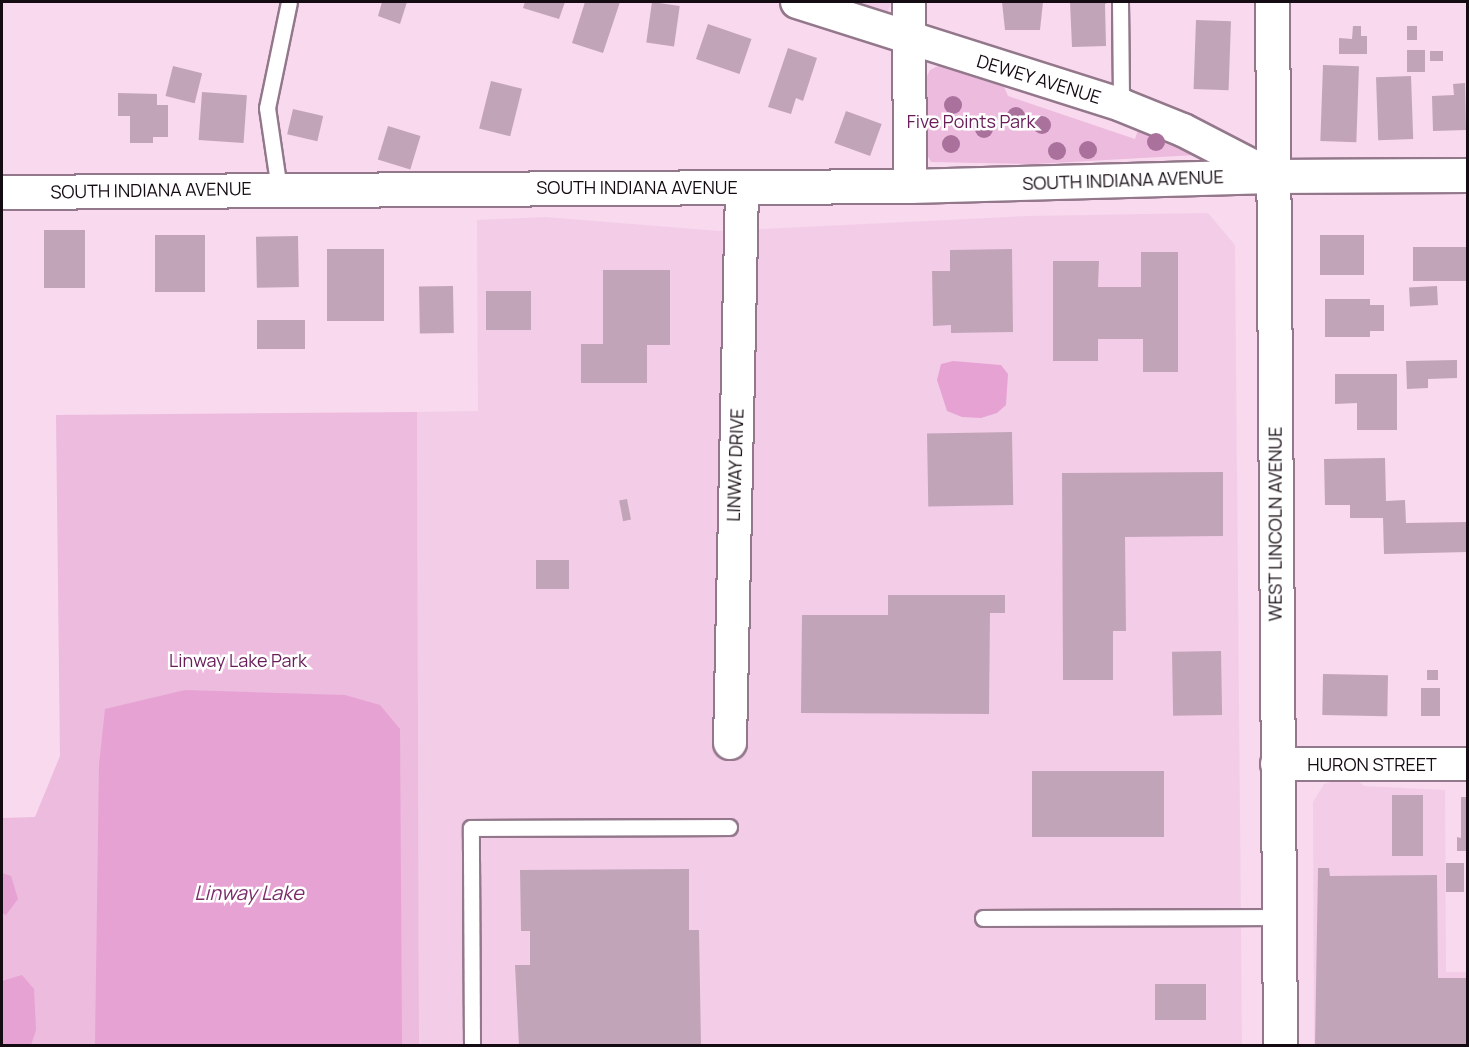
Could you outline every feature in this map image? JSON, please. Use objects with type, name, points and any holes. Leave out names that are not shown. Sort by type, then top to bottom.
[{"type":"street","name":"DEWEY AVENUE","points":[[797,2],[1121,105],[1183,130],[1272,176]]},
{"type":"street","points":[[909,2],[910,186]]},
{"type":"street","name":"WEST LINCOLN AVENUE","points":[[1272,2],[1276,764],[1280,1046]]},
{"type":"street","name":"SOUTH INDIANA AVENUE","points":[[2,192],[910,186],[1272,176],[1467,175]]},
{"type":"street","name":"LINWAY DRIVE","points":[[730,743],[742,187]]},
{"type":"street","name":"HURON STREET","points":[[1276,764],[1467,764]]},
{"type":"lane","points":[[279,189],[267,108],[289,2]]},
{"type":"lane","points":[[1120,2],[1121,105]]},
{"type":"lane","points":[[472,1046],[471,828],[729,827]]},
{"type":"lane","points":[[983,918],[1278,917]]},
{"type":"shaded area","points":[[847,2],[891,2],[888,11],[881,13]]},
{"type":"shaded area","points":[[1208,213],[1235,245],[1242,1045],[419,1045],[417,412],[478,411],[477,220],[545,217],[719,231],[1026,216]]},
{"type":"shaded area","points":[[1353,776],[1364,786],[1445,790],[1446,972],[1467,972],[1467,1045],[1314,1046],[1313,802],[1324,784]]},
{"type":"green space","name":"Five Points Park","points":[[938,66],[1004,87],[1008,96],[1135,139],[1140,124],[1197,152],[1196,155],[1034,164],[931,162],[927,155],[926,78],[930,70]]},
{"type":"green space","name":"Linway Lake Park","points":[[417,412],[419,1045],[2,1045],[2,818],[35,817],[60,756],[56,415]]},
{"type":"water","points":[[953,361],[1001,365],[1008,374],[1006,405],[997,413],[981,418],[962,417],[947,411],[937,380],[941,364]]},
{"type":"water","name":"Linway Lake","points":[[185,690],[345,695],[380,705],[400,729],[402,1045],[95,1045],[99,765],[105,709]]},
{"type":"water","points":[[2,873],[11,876],[18,899],[6,915],[2,913]]},
{"type":"water","points":[[22,975],[34,989],[36,1030],[31,1045],[2,1045],[2,981]]},
{"type":"building","points":[[382,2],[407,2],[400,24],[378,16]]},
{"type":"building","points":[[525,2],[565,2],[559,19],[523,8]]},
{"type":"building","points":[[585,2],[620,2],[603,53],[572,43]]},
{"type":"building","points":[[652,2],[680,6],[674,46],[646,43]]},
{"type":"building","points":[[1002,2],[1043,2],[1040,30],[1005,30]]},
{"type":"building","points":[[1070,2],[1109,2],[1105,4],[1106,46],[1072,47]]},
{"type":"building","points":[[1196,20],[1231,21],[1229,90],[1194,89]]},
{"type":"building","points":[[708,24],[751,39],[739,74],[696,59]]},
{"type":"building","points":[[1353,26],[1361,26],[1361,36],[1367,36],[1367,54],[1339,54],[1339,38],[1352,39]]},
{"type":"building","points":[[1407,26],[1417,26],[1417,40],[1407,40]]},
{"type":"building","points":[[788,48],[817,58],[803,101],[796,98],[791,114],[768,107]]},
{"type":"building","points":[[1407,50],[1425,50],[1425,72],[1407,72]]},
{"type":"building","points":[[1430,51],[1443,51],[1443,61],[1430,61]]},
{"type":"building","points":[[1323,65],[1359,66],[1356,142],[1320,141]]},
{"type":"building","points":[[173,66],[202,73],[195,103],[166,96]]},
{"type":"building","points":[[1411,76],[1413,139],[1378,140],[1376,77]]},
{"type":"building","points":[[491,81],[522,89],[510,136],[479,129]]},
{"type":"building","points":[[1465,83],[1466,130],[1433,131],[1432,96],[1454,95],[1453,84]]},
{"type":"building","points":[[202,92],[247,95],[244,143],[199,140]]},
{"type":"building","points":[[118,93],[157,94],[157,105],[168,105],[168,137],[153,137],[153,143],[130,143],[130,116],[118,116]]},
{"type":"building","points":[[293,109],[323,116],[317,141],[287,134]]},
{"type":"building","points":[[846,111],[882,124],[870,156],[834,143]]},
{"type":"building","points":[[388,126],[421,136],[410,169],[378,159]]},
{"type":"building","points":[[44,230],[85,230],[85,288],[44,288]]},
{"type":"building","points":[[155,235],[205,235],[205,292],[155,292]]},
{"type":"building","points":[[1320,235],[1364,235],[1364,275],[1320,275]]},
{"type":"building","points":[[298,236],[299,287],[257,288],[256,237]]},
{"type":"building","points":[[1413,247],[1467,247],[1467,281],[1413,281]]},
{"type":"building","points":[[327,249],[384,249],[384,321],[327,321]]},
{"type":"building","points":[[1012,249],[1013,332],[951,333],[951,325],[933,326],[932,271],[950,271],[950,250]]},
{"type":"building","points":[[1141,252],[1178,252],[1178,372],[1143,372],[1143,339],[1098,339],[1098,361],[1053,361],[1053,261],[1099,261],[1098,287],[1141,287]]},
{"type":"building","points":[[603,270],[670,270],[670,345],[647,345],[647,383],[581,383],[581,344],[603,344]]},
{"type":"building","points":[[453,286],[454,333],[420,334],[419,287]]},
{"type":"building","points":[[1437,286],[1438,305],[1410,306],[1409,287]]},
{"type":"building","points":[[486,291],[531,291],[531,330],[486,330]]},
{"type":"building","points":[[1325,299],[1370,299],[1370,305],[1384,305],[1384,331],[1370,331],[1370,337],[1325,337]]},
{"type":"building","points":[[257,320],[305,320],[305,349],[257,349]]},
{"type":"building","points":[[1457,360],[1457,378],[1428,379],[1428,388],[1407,389],[1406,361]]},
{"type":"building","points":[[1335,374],[1397,374],[1397,430],[1357,430],[1357,403],[1335,404]]},
{"type":"building","points":[[1012,432],[1013,505],[928,506],[927,433]]},
{"type":"building","points":[[1385,458],[1386,501],[1405,500],[1406,523],[1468,522],[1468,552],[1384,554],[1383,518],[1350,518],[1350,505],[1325,505],[1324,459]]},
{"type":"building","points":[[1223,472],[1223,536],[1125,537],[1126,631],[1113,631],[1113,680],[1063,680],[1062,473]]},
{"type":"building","points":[[627,499],[631,520],[623,521],[619,501]]},
{"type":"building","points":[[536,560],[569,560],[569,589],[536,589]]},
{"type":"building","points":[[888,595],[1005,595],[1005,613],[990,613],[989,714],[801,713],[802,615],[888,615]]},
{"type":"building","points":[[1221,651],[1222,715],[1173,716],[1172,652]]},
{"type":"building","points":[[1427,670],[1438,670],[1438,680],[1427,680]]},
{"type":"building","points":[[1323,674],[1388,675],[1387,716],[1322,715]]},
{"type":"building","points":[[1421,688],[1440,688],[1440,716],[1421,716]]},
{"type":"building","points":[[1032,771],[1164,771],[1164,837],[1032,837]]},
{"type":"building","points":[[1392,795],[1423,795],[1423,856],[1392,856]]},
{"type":"building","points":[[1461,797],[1468,797],[1468,851],[1457,851],[1457,837],[1461,838]]},
{"type":"building","points":[[1446,863],[1464,863],[1464,892],[1446,892]]},
{"type":"building","points":[[1318,868],[1329,868],[1330,876],[1437,875],[1438,978],[1468,978],[1468,1046],[1315,1046]]},
{"type":"building","points":[[689,869],[689,930],[699,930],[701,1046],[519,1046],[515,965],[530,965],[530,931],[521,931],[520,870]]},
{"type":"building","points":[[1155,984],[1206,984],[1206,1020],[1155,1020]]}]
